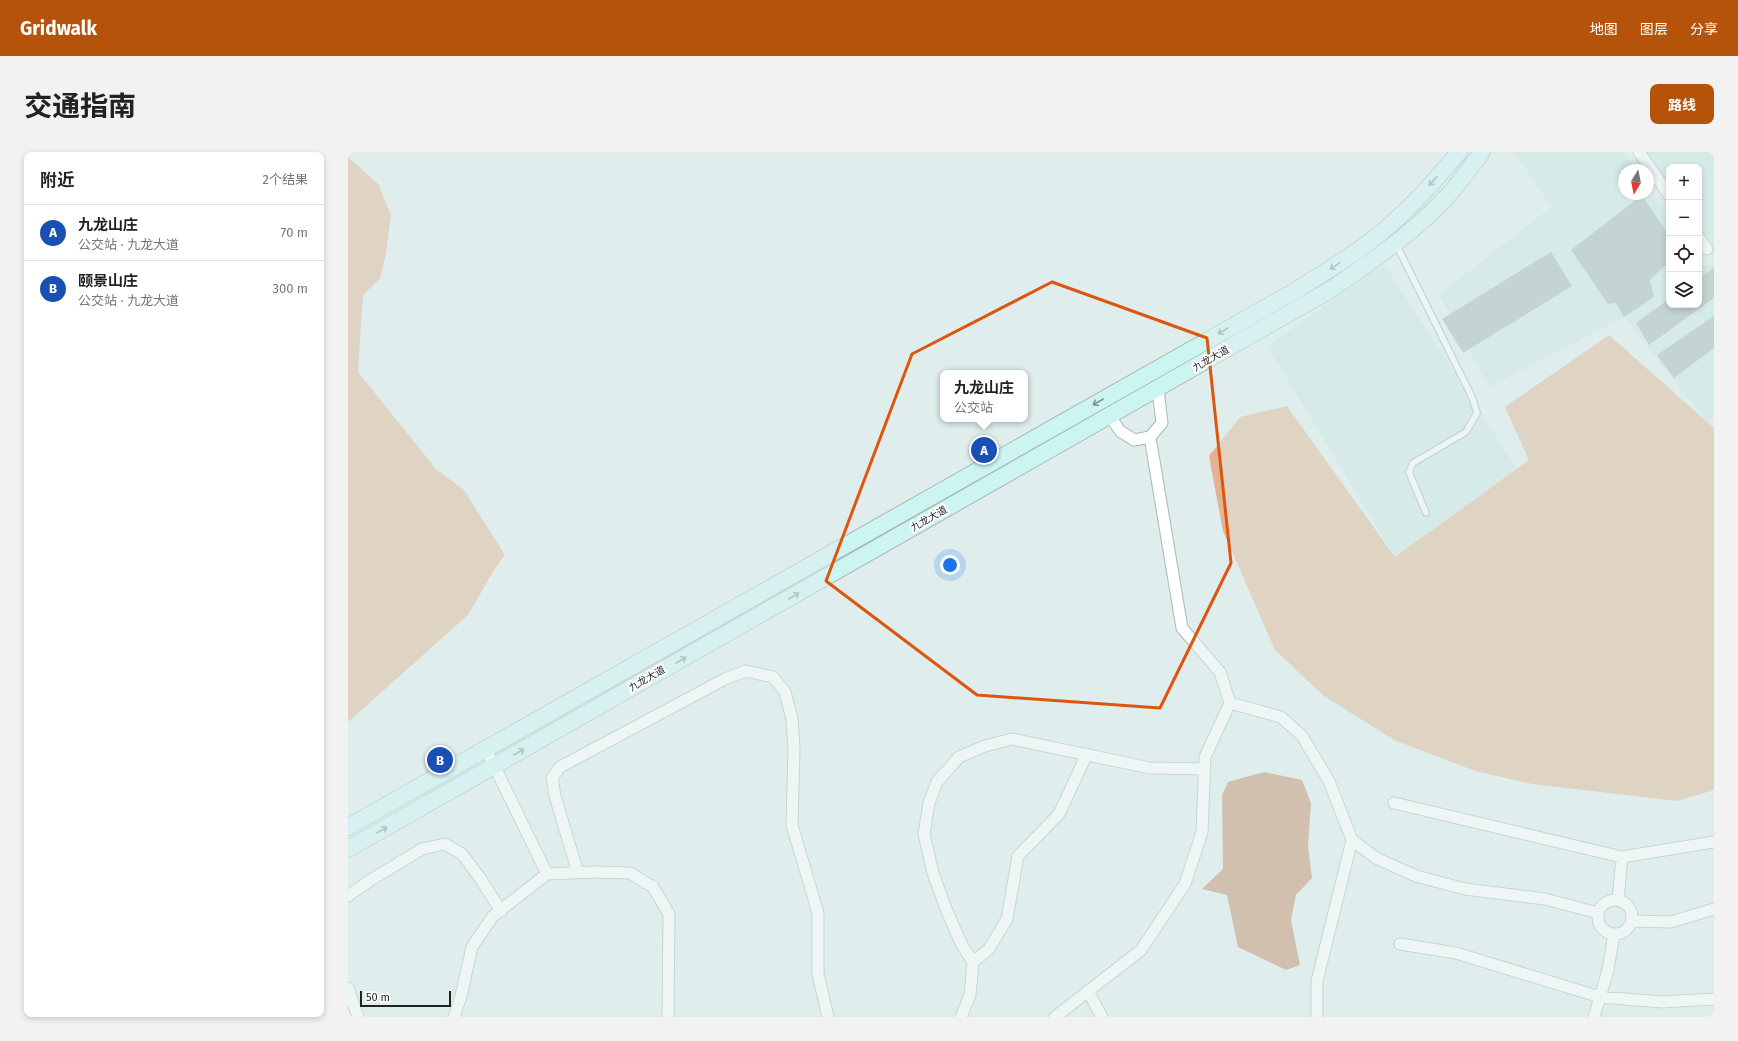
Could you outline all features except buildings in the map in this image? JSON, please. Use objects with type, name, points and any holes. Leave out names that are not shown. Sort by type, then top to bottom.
[{"type":"main road","name":"九龙大道","points":[[348,827],[1295,291],[1383,231],[1402,214],[1459,152]]},
{"type":"main road","name":"九龙大道","points":[[348,849],[1330,290],[1395,243],[1452,191],[1482,152]]},
{"type":"main road","points":[[1120,390],[1130,405]]},
{"type":"street","points":[[1639,152],[1666,191]]},
{"type":"street","points":[[1702,242],[1707,249]]},
{"type":"street","points":[[1110,416],[1120,431],[1134,440],[1150,437],[1162,423],[1158,389]]},
{"type":"street","points":[[1055,1017],[1141,950],[1185,884],[1202,832],[1205,757],[1230,703],[1220,672],[1182,628],[1150,437]]},
{"type":"street","points":[[578,872],[554,796],[552,778],[560,766],[726,679],[746,671],[772,677],[785,692],[792,718],[794,748],[792,825],[818,913],[818,974],[828,1017]]},
{"type":"street","points":[[1230,703],[1281,717],[1302,736],[1329,781],[1352,840],[1376,858],[1416,876],[1465,889],[1545,899],[1598,913]]},
{"type":"street","points":[[961,1017],[970,995],[973,962],[962,945],[946,909],[933,873],[924,834],[929,803],[937,782],[959,757],[985,746],[1012,739],[1150,768],[1204,769]]},
{"type":"street","points":[[486,749],[547,874]]},
{"type":"street","points":[[973,962],[989,949],[1006,919],[1018,856],[1059,814],[1087,754]]},
{"type":"street","points":[[1394,803],[1622,857],[1714,842]]},
{"type":"street","points":[[1317,1017],[1317,981],[1352,840]]},
{"type":"street","points":[[348,896],[368,881],[422,849],[445,844],[462,854],[480,878],[501,911]]},
{"type":"street","points":[[1618,899],[1622,857]]},
{"type":"street","points":[[454,1017],[472,947],[494,916],[547,874],[578,872],[630,873],[653,887],[669,914],[668,1017]]},
{"type":"street","points":[[1618,899],[1623,901],[1630,908],[1632,921],[1627,930],[1614,934],[1608,933],[1600,926],[1598,913],[1604,903],[1609,900],[1618,899]]},
{"type":"street","points":[[1632,921],[1671,922],[1714,909]]},
{"type":"street","points":[[1594,1017],[1608,970],[1614,934]]},
{"type":"street","points":[[1400,944],[1456,953],[1600,997],[1662,1002],[1714,999]]},
{"type":"street","points":[[348,988],[358,1017]]},
{"type":"street","points":[[1088,992],[1102,1017]]},
{"type":"lane","points":[[1395,243],[1472,397],[1477,413],[1466,432],[1413,463],[1409,472],[1426,513]]},
{"type":"highlighted area","points":[[1052,282],[1207,338],[1231,563],[1160,708],[977,695],[826,581],[912,354]]},
{"type":"shaded area","points":[[1514,152],[1623,152],[1632,164],[1618,164],[1618,200],[1654,200],[1654,195],[1666,212],[1666,308],[1702,308],[1702,262],[1705,266],[1714,261],[1714,417],[1707,422],[1624,317],[1489,387],[1439,295],[1551,207]]},
{"type":"shaded area","points":[[1635,152],[1714,152],[1714,259],[1702,242],[1702,164],[1666,164],[1666,194],[1654,178],[1654,164],[1644,164]]},
{"type":"shaded area","points":[[348,157],[378,184],[391,215],[386,254],[380,279],[363,295],[358,372],[436,469],[464,490],[505,555],[494,570],[468,615],[348,722]]},
{"type":"shaded area","points":[[1384,264],[1517,469],[1395,557],[1267,346]]},
{"type":"shaded area","points":[[1609,335],[1714,428],[1714,790],[1677,801],[1532,784],[1475,771],[1394,740],[1324,696],[1275,650],[1223,531],[1209,456],[1240,417],[1287,406],[1395,557],[1529,460],[1505,407]]},
{"type":"shaded area","points":[[1264,772],[1302,780],[1311,803],[1308,846],[1312,878],[1296,895],[1291,920],[1300,965],[1286,970],[1238,947],[1227,895],[1202,889],[1223,869],[1222,795],[1228,782]]},
{"type":"place","name":"九龙山庄","points":[[984,450]]},
{"type":"place","name":"颐景山庄","points":[[440,760]]}]
